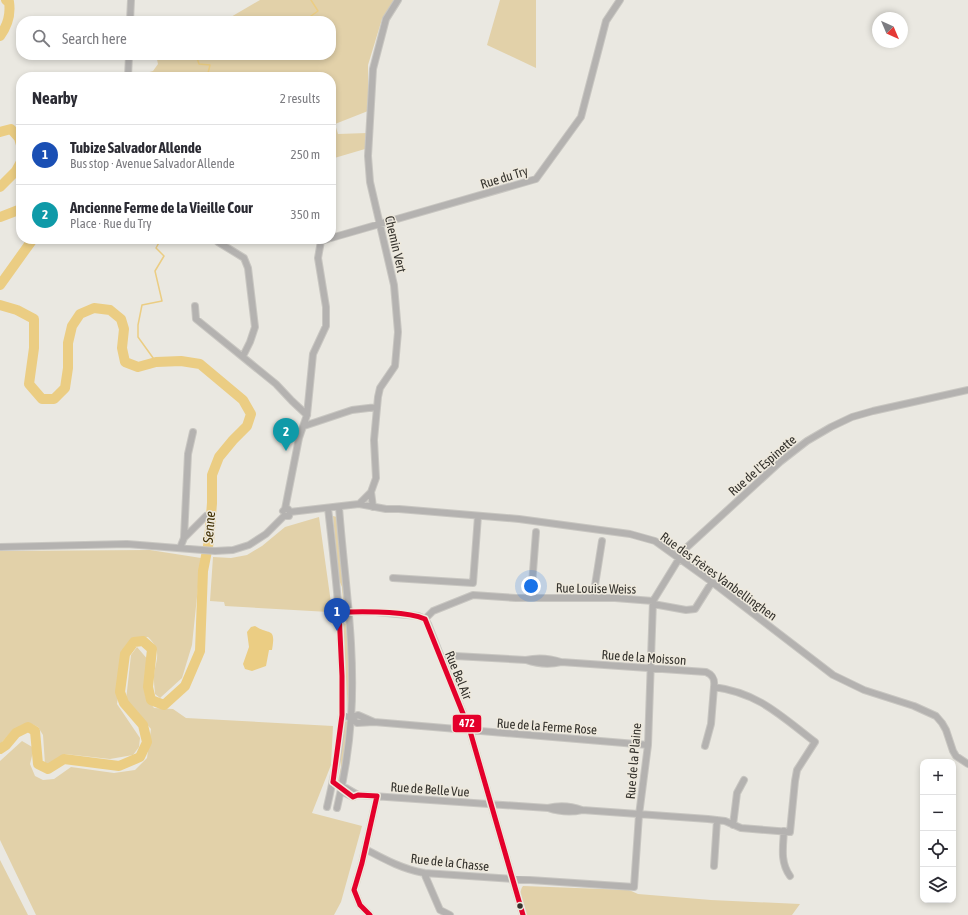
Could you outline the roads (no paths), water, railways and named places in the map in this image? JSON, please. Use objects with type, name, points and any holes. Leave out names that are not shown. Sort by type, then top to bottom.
[{"type":"street","points":[[130,16],[131,0]]},
{"type":"street","name":"Chemin Vert","points":[[373,507],[371,492],[376,478],[374,440],[377,407],[380,388],[394,366],[398,332],[394,285],[370,182],[368,156],[373,70],[386,19],[398,0]]},
{"type":"street","name":"Rue du Try","points":[[336,237],[536,179],[581,117],[606,21],[620,0]]},
{"type":"street","points":[[128,72],[129,60]]},
{"type":"street","points":[[221,244],[244,258],[248,268],[255,327],[243,356]]},
{"type":"street","points":[[0,547],[112,544],[215,551],[233,550],[249,545],[266,534],[286,513],[299,438],[307,415],[313,354],[326,326],[326,307],[318,258],[320,244]]},
{"type":"street","points":[[195,306],[196,319],[276,384],[307,415]]},
{"type":"street","name":"Rue de l'Espinette","points":[[653,603],[685,550],[774,467],[807,441],[831,427],[859,415],[968,390]]},
{"type":"street","points":[[304,426],[352,410],[377,407]]},
{"type":"street","points":[[180,548],[184,538],[188,454],[193,432]]},
{"type":"street","points":[[359,504],[371,492]]},
{"type":"street","name":"Rue des Frères Vanbellinghen","points":[[286,513],[359,504],[373,507],[519,519],[635,536],[655,541],[712,582],[833,674],[864,690],[914,706],[936,716],[946,730],[956,756],[968,764]]},
{"type":"street","points":[[338,808],[351,718],[352,663],[339,507]]},
{"type":"street","points":[[327,807],[333,782],[342,715],[339,612],[328,508]]},
{"type":"street","points":[[184,538],[206,516]]},
{"type":"street","points":[[393,578],[473,583],[478,516]]},
{"type":"street","points":[[530,598],[536,532]]},
{"type":"street","points":[[593,598],[602,541]]},
{"type":"street","name":"Rue Louise Weiss","points":[[424,619],[432,611],[473,595],[530,598],[593,598],[653,603],[686,610],[695,609],[712,582]]},
{"type":"street","name":"Rue de la Plaine","points":[[634,887],[648,745],[653,603]]},
{"type":"street","points":[[339,612],[376,612],[418,616],[424,619]]},
{"type":"street","name":"Rue Bel Air","points":[[424,619],[428,624],[470,731],[524,915]]},
{"type":"street","name":"Rue de la Moisson","points":[[441,658],[455,656],[526,660],[537,664],[553,664],[561,662],[706,672],[711,674],[714,678],[714,686]]},
{"type":"street","points":[[705,746],[711,724],[714,686],[730,689],[756,698],[815,742],[797,770],[783,857],[785,868],[790,876]]},
{"type":"street","name":"Rue de la Ferme Rose","points":[[342,715],[351,718],[357,723],[374,722],[648,745]]},
{"type":"street","points":[[733,824],[737,793],[744,780]]},
{"type":"street","name":"Rue de Belle Vue","points":[[333,782],[358,795],[548,808],[559,812],[571,813],[582,810],[717,820],[733,824],[741,828],[787,831]]},
{"type":"street","points":[[370,915],[360,905],[354,890],[377,796]]},
{"type":"street","points":[[714,866],[717,820]]},
{"type":"street","name":"Rue de la Chasse","points":[[365,849],[394,864],[413,871],[424,873],[634,887]]},
{"type":"street","points":[[424,873],[440,910],[450,915]]},
{"type":"waterway","name":"Senne","points":[[0,36],[7,24],[10,11],[9,2],[6,0]]},
{"type":"waterway","points":[[311,0],[318,11],[311,16]]},
{"type":"waterway","points":[[198,60],[199,64],[210,65],[208,72]]},
{"type":"waterway","name":"Senne","points":[[0,132],[11,129],[16,135]]},
{"type":"waterway","name":"Senne","points":[[0,187],[16,171]]},
{"type":"waterway","name":"Senne","points":[[0,217],[16,211]]},
{"type":"waterway","name":"Senne","points":[[0,285],[29,244]]},
{"type":"waterway","points":[[156,362],[138,337],[138,325],[142,305],[162,301],[155,271],[164,256],[156,248],[158,244]]},
{"type":"waterway","name":"Senne","points":[[0,305],[17,310],[34,319],[34,348],[29,384],[42,399],[54,399],[65,388],[68,368],[68,343],[72,326],[80,314],[94,308],[110,310],[121,319],[124,329],[122,348],[125,362],[138,367],[156,362],[181,361],[200,364],[243,400],[251,414],[247,426],[219,457],[212,475],[212,503],[209,541],[203,571],[200,651],[185,686],[164,705],[151,700],[148,687],[152,649],[143,641],[134,642],[125,654],[120,692],[124,703],[143,725],[147,742],[140,757],[119,766],[64,759],[48,769],[38,764],[35,731],[28,727],[16,733],[6,745],[0,749]]},
{"type":"place","name":"Ancienne Ferme de la Vieille Cour","points":[[286,451]]},
{"type":"place","name":"Tubize Salvador Allende","points":[[337,631]]}]
